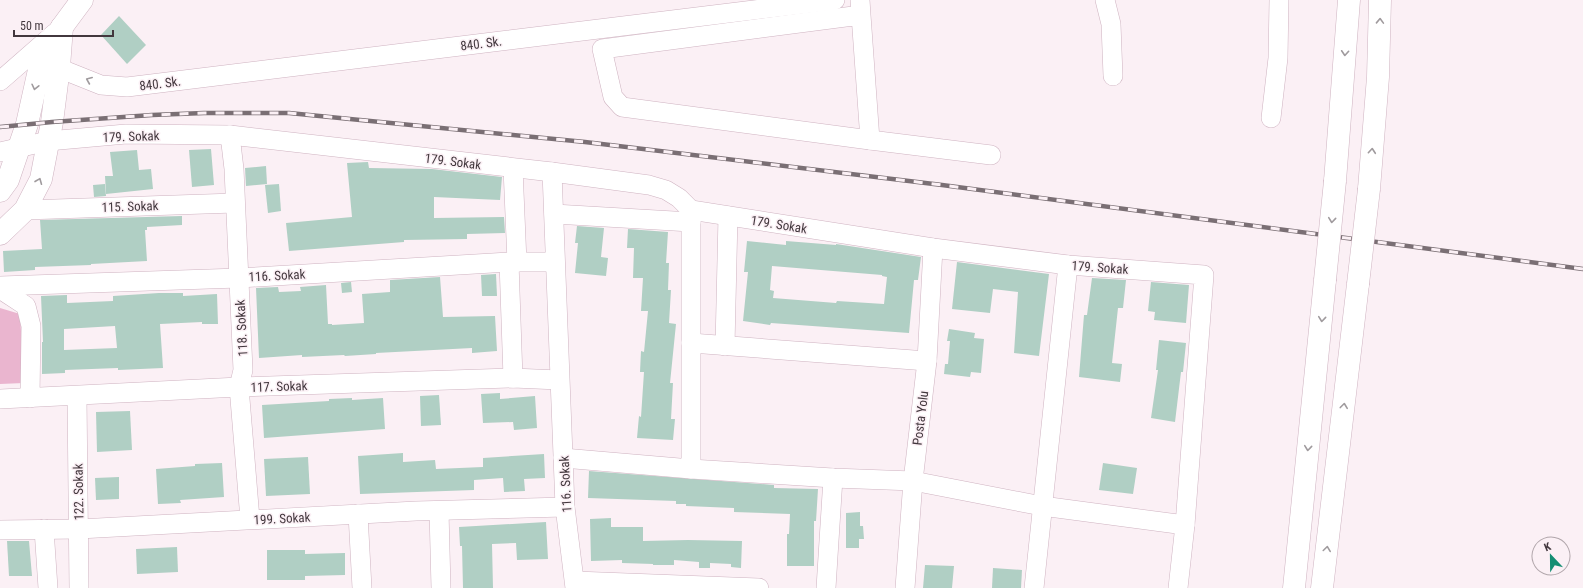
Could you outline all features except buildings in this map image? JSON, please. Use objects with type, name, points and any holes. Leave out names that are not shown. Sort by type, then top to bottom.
[{"type":"main road","points":[[0,191],[8,180],[10,149],[28,124],[62,27],[82,0]]},
{"type":"main road","points":[[1294,588],[1336,181],[1349,0]]},
{"type":"main road","points":[[1322,588],[1369,189],[1378,77],[1380,0]]},
{"type":"main road","points":[[0,234],[24,210],[41,179],[48,141],[50,64]]},
{"type":"street","name":"840. Sk.","points":[[50,64],[101,85],[128,87],[835,0]]},
{"type":"street","points":[[1105,0],[1111,24],[1113,76]]},
{"type":"street","points":[[1271,118],[1278,58],[1279,0]]},
{"type":"street","points":[[870,140],[860,8],[602,49],[613,97],[622,107],[870,140],[991,155]]},
{"type":"street","points":[[0,81],[62,27]]},
{"type":"street","name":"179. Sokak","points":[[10,149],[48,141],[126,134],[230,135],[552,172],[649,185],[666,190],[679,198],[691,216],[728,216],[933,248],[1068,265],[1204,275],[1185,525],[1178,588]]},
{"type":"street","name":"118. Sokak","points":[[230,135],[235,203],[243,370],[239,387],[250,519]]},
{"type":"street","points":[[512,378],[513,168]]},
{"type":"street","name":"116. Sokak","points":[[552,172],[565,507],[575,584]]},
{"type":"street","name":"115. Sokak","points":[[24,210],[235,203]]},
{"type":"street","points":[[554,214],[691,216],[691,469]]},
{"type":"street","points":[[725,346],[728,216]]},
{"type":"street","name":"Posta Yolu","points":[[904,588],[913,480],[927,361],[933,248]]},
{"type":"street","name":"116. Sokak","points":[[0,288],[239,278],[513,262],[555,262]]},
{"type":"street","points":[[1034,588],[1068,265]]},
{"type":"street","points":[[0,288],[26,306],[32,326],[30,398]]},
{"type":"street","points":[[691,343],[927,361]]},
{"type":"street","name":"117. Sokak","points":[[0,399],[239,387],[512,378],[559,380]]},
{"type":"street","name":"122. Sokak","points":[[77,396],[79,588]]},
{"type":"street","points":[[563,458],[691,469],[833,478],[913,480],[1042,506],[1185,525]]},
{"type":"street","points":[[826,588],[833,478]]},
{"type":"street","name":"199. Sokak","points":[[0,530],[78,529],[358,514],[565,507]]},
{"type":"street","points":[[439,511],[441,588]]},
{"type":"street","points":[[358,514],[362,588]]},
{"type":"street","points":[[44,529],[48,588]]},
{"type":"street","points":[[575,584],[759,588]]},
{"type":"shaded area","points":[[0,308],[20,314],[24,383],[0,384]]},
{"type":"railway","points":[[0,127],[152,115],[204,113],[289,113],[585,142],[942,185],[1583,269]]}]
